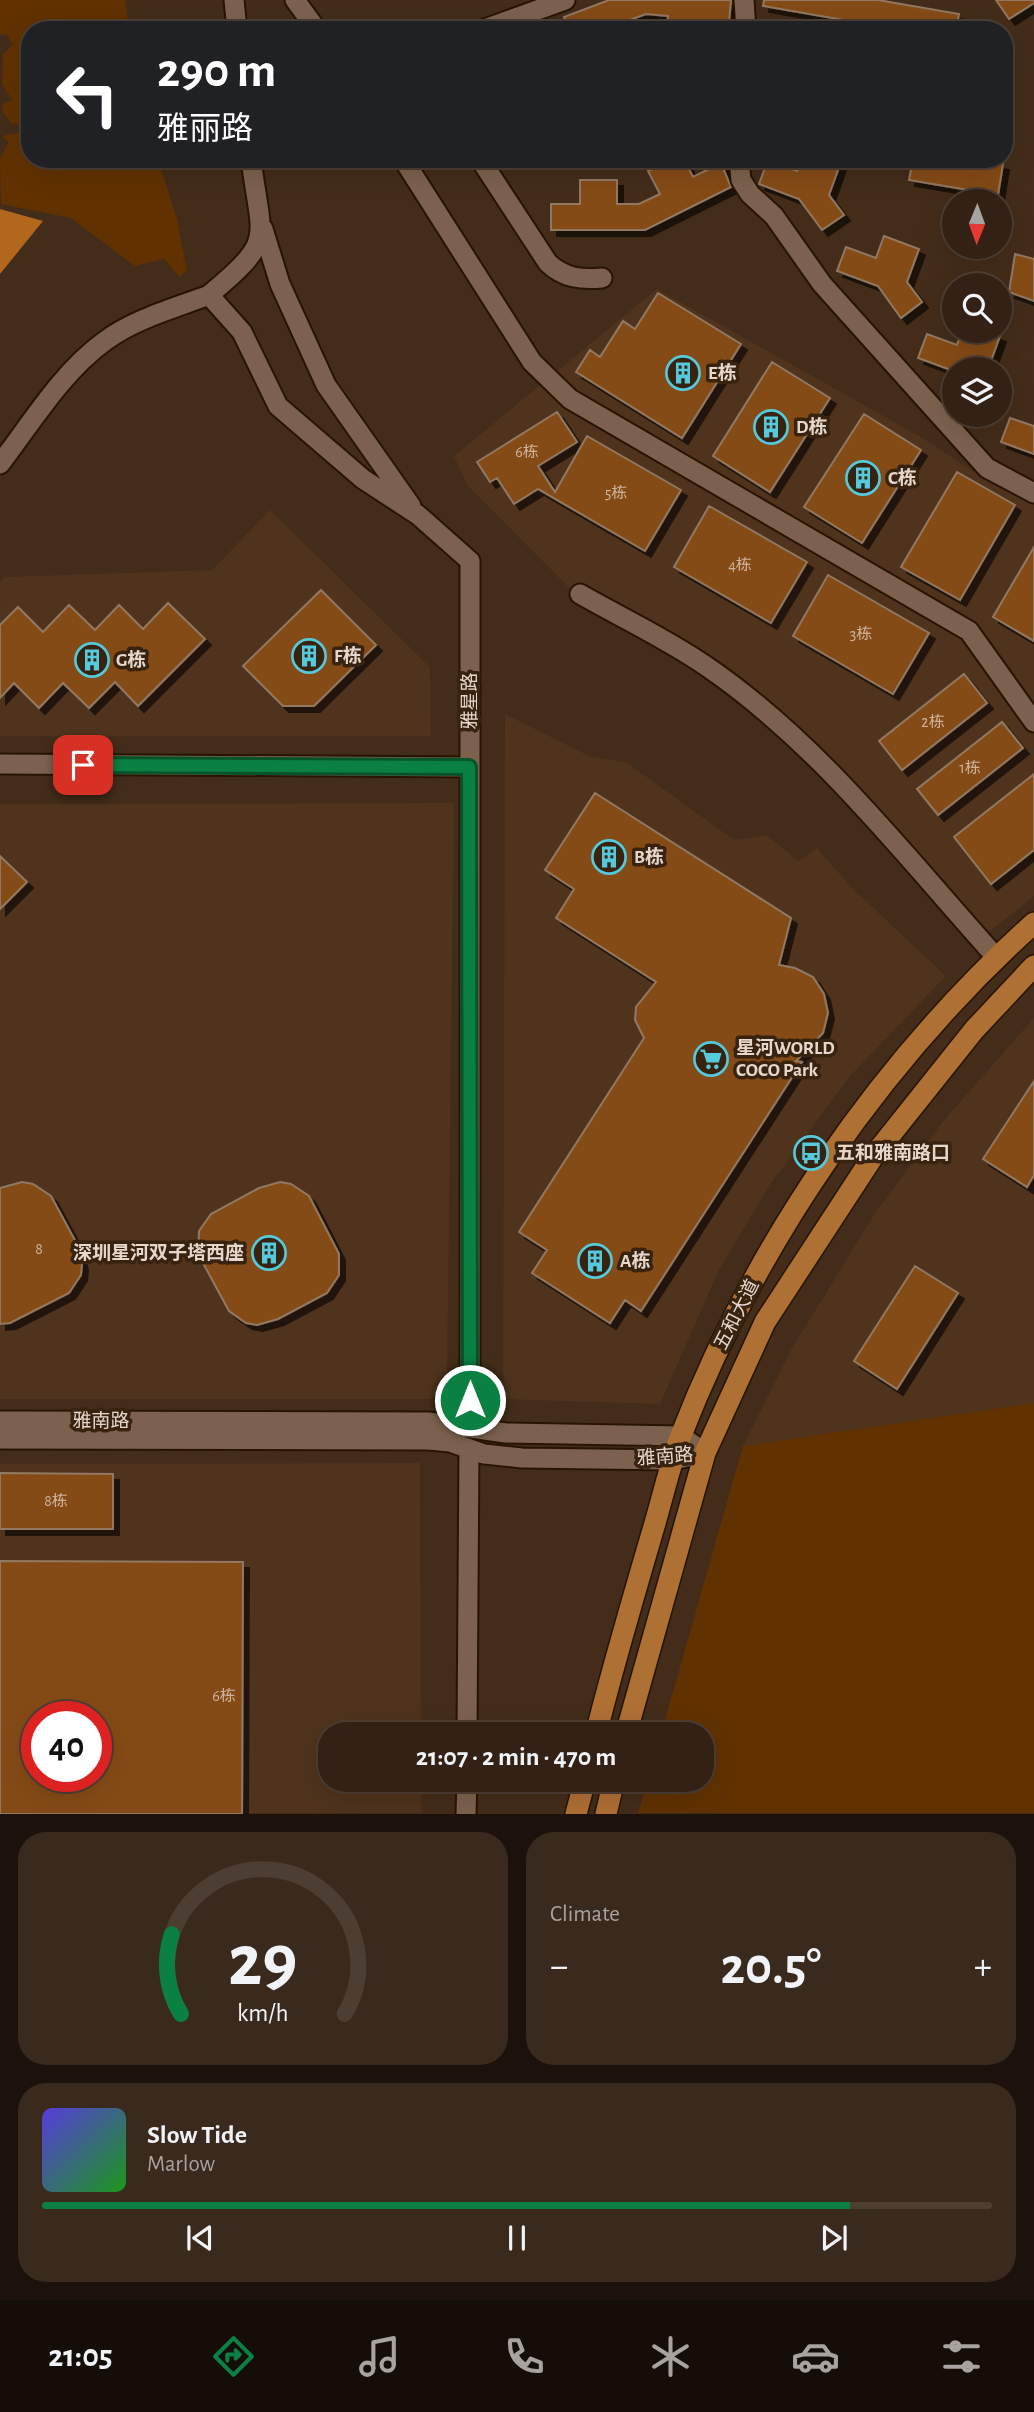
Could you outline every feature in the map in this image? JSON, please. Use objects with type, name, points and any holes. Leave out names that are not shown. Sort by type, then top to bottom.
[{"type":"main road","name":"五和大道","points":[[599,1722],[618,1648],[681,1436],[740,1305],[843,1136],[894,1072],[996,957],[1034,922]]},
{"type":"main road","name":"五和大道","points":[[629,1722],[705,1453],[765,1322],[833,1215],[922,1093],[1032,968]]},
{"type":"main road","points":[[576,1814],[582,1792]]},
{"type":"main road","points":[[606,1814],[611,1792]]},
{"type":"street","points":[[234,0],[236,21]]},
{"type":"street","points":[[296,0],[311,21]]},
{"type":"street","points":[[507,21],[565,0]]},
{"type":"street","points":[[744,0],[745,21]]},
{"type":"street","points":[[252,168],[262,225],[280,285],[326,385],[418,515]]},
{"type":"street","points":[[409,168],[531,362],[569,399],[969,631],[1034,722]]},
{"type":"street","points":[[486,168],[548,263],[558,272],[574,278],[602,278]]},
{"type":"street","points":[[740,168],[741,180],[750,194],[774,216],[822,284],[987,468],[1034,493]]},
{"type":"street","points":[[0,464],[81,361],[106,340],[209,295],[243,266],[258,247],[262,225]]},
{"type":"street","points":[[209,295],[242,332],[278,406],[363,479],[418,515]]},
{"type":"street","name":"雅星路","points":[[418,515],[470,561],[470,1428]]},
{"type":"street","points":[[580,594],[705,665],[769,716],[836,777],[996,957]]},
{"type":"street","points":[[0,764],[469,767]]},
{"type":"street","name":"雅南路","points":[[0,1421],[428,1422],[506,1433],[681,1436],[705,1453]]},
{"type":"street","name":"雅南路","points":[[0,1440],[429,1440],[512,1458],[673,1460],[705,1453]]},
{"type":"street","points":[[467,1722],[470,1449]]},
{"type":"street","points":[[466,1814],[467,1792]]},
{"type":"shaded area","points":[[0,0],[125,0],[128,21],[21,21],[21,123],[12,124],[2,111],[3,104],[12,100],[2,84],[3,54],[13,45],[7,35],[0,34]]},
{"type":"shaded area","points":[[21,132],[21,168],[161,168],[177,219],[187,270],[180,277],[164,259],[135,266],[71,218],[1,204],[0,158],[9,142],[2,136]]},
{"type":"shaded area","points":[[0,209],[43,221],[0,274]]},
{"type":"shaded area","points":[[657,289],[921,437],[980,476],[1034,504],[1034,896],[983,937],[739,685],[594,613],[467,485],[454,456]]},
{"type":"shaded area","points":[[270,510],[430,667],[431,736],[0,736],[0,582],[4,577],[212,570]]},
{"type":"shaded area","points":[[505,714],[591,757],[626,762],[734,840],[767,835],[798,861],[817,848],[852,888],[946,976],[851,1075],[769,1186],[719,1270],[660,1404],[503,1399]]},
{"type":"shaded area","points":[[454,803],[447,1375],[431,1399],[0,1399],[0,804]]},
{"type":"shaded area","points":[[1034,1018],[1034,1403],[743,1446],[792,1348],[877,1210],[944,1120]]},
{"type":"shaded area","points":[[1034,1403],[1034,1813],[638,1813],[644,1792],[714,1792],[714,1722],[664,1722],[743,1446]]},
{"type":"shaded area","points":[[420,1463],[421,1722],[318,1722],[318,1792],[421,1792],[421,1813],[0,1813],[0,1464]]},
{"type":"building","points":[[609,0],[731,0],[729,21],[668,21],[668,16],[646,14],[627,21],[566,21],[564,17]]},
{"type":"building","points":[[764,0],[878,0],[959,14],[958,21],[850,21],[763,6]]},
{"type":"building","points":[[996,0],[1034,0],[1034,3],[1009,19]]},
{"type":"building","points":[[654,168],[688,168],[693,177],[711,168],[723,168],[731,187],[645,230],[551,230],[551,204],[580,204],[580,180],[617,180],[617,204],[639,204],[660,194],[648,171]]},
{"type":"building","points":[[765,168],[789,168],[797,171],[798,168],[839,168],[829,195],[844,215],[822,230],[799,199],[759,184]]},
{"type":"building","points":[[911,168],[1002,168],[999,189],[962,189],[909,180]]},
{"type":"building","points":[[884,236],[919,249],[907,282],[922,302],[901,318],[878,286],[837,271],[846,247],[876,258]]},
{"type":"building","points":[[1015,254],[1034,259],[1034,301],[1012,293]]},
{"type":"building","name":"E栋","points":[[658,293],[741,344],[682,438],[576,372],[590,350],[600,357],[623,321],[635,329]]},
{"type":"building","points":[[927,334],[942,340],[942,343],[997,343],[992,357],[942,357],[942,367],[918,358]]},
{"type":"building","name":"D栋","points":[[772,362],[830,398],[770,492],[713,456]]},
{"type":"building","points":[[557,412],[577,442],[538,466],[555,492],[587,436],[681,490],[645,551],[538,489],[514,504],[497,478],[490,482],[477,462]]},
{"type":"building","name":"C栋","points":[[864,414],[921,450],[862,543],[804,507]]},
{"type":"building","points":[[1012,419],[1034,426],[1034,454],[1001,442],[1007,427],[1012,427]]},
{"type":"building","points":[[957,472],[1015,505],[960,600],[901,567]]},
{"type":"building","points":[[709,506],[807,562],[771,623],[674,567]]},
{"type":"building","points":[[1034,547],[1034,641],[993,617]]},
{"type":"building","points":[[828,575],[929,633],[893,694],[793,636]]},
{"type":"building","name":"F栋","points":[[321,590],[376,645],[314,706],[283,706],[243,666]]},
{"type":"building","name":"G栋","points":[[168,603],[205,639],[138,706],[115,682],[89,708],[63,683],[39,708],[14,683],[0,698],[0,625],[18,607],[43,632],[69,605],[95,630],[119,605],[143,629]]},
{"type":"building","points":[[964,674],[987,703],[902,770],[879,741]]},
{"type":"building","points":[[1002,722],[1023,748],[938,815],[917,789]]},
{"type":"building","points":[[1034,774],[1034,850],[991,884],[954,837]]},
{"type":"building","name":"星河WORLD COCO Park","points":[[595,793],[791,918],[779,965],[795,968],[813,977],[824,994],[828,1013],[823,1033],[796,1061],[802,1062],[641,1311],[625,1300],[610,1323],[532,1273],[547,1250],[519,1232],[644,1038],[635,1020],[636,1007],[656,982],[556,918],[574,889],[545,870]]},
{"type":"building","points":[[0,856],[27,882],[0,909]]},
{"type":"building","points":[[1034,1081],[1034,1175],[1027,1187],[983,1159]]},
{"type":"building","points":[[22,1182],[33,1184],[51,1196],[77,1244],[82,1264],[81,1275],[69,1293],[10,1323],[0,1324],[0,1188]]},
{"type":"building","name":"深圳星河双子塔西座","points":[[280,1182],[291,1184],[309,1196],[339,1254],[339,1275],[327,1293],[278,1319],[257,1325],[246,1323],[229,1311],[203,1263],[198,1253],[199,1231],[211,1214],[259,1188]]},
{"type":"building","points":[[915,1266],[958,1293],[897,1389],[854,1361]]},
{"type":"building","points":[[0,1473],[113,1474],[113,1529],[0,1529]]},
{"type":"building","points":[[0,1561],[243,1562],[242,1814],[0,1814]]},
{"type":"place","name":"E栋","points":[[683,373]]},
{"type":"place","name":"D栋","points":[[771,427]]},
{"type":"place","name":"C栋","points":[[863,478]]},
{"type":"place","name":"F栋","points":[[309,656]]},
{"type":"place","name":"G栋","points":[[92,660]]},
{"type":"place","name":"B栋","points":[[609,857]]},
{"type":"place","name":"星河WORLD COCO Park","points":[[711,1059]]},
{"type":"place","name":"五和雅南路口","points":[[811,1153]]},
{"type":"place","name":"深圳星河双子塔西座","points":[[269,1253]]},
{"type":"place","name":"A栋","points":[[595,1261]]},
{"type":"route","points":[[83,765],[469,767],[470,1400]]}]
